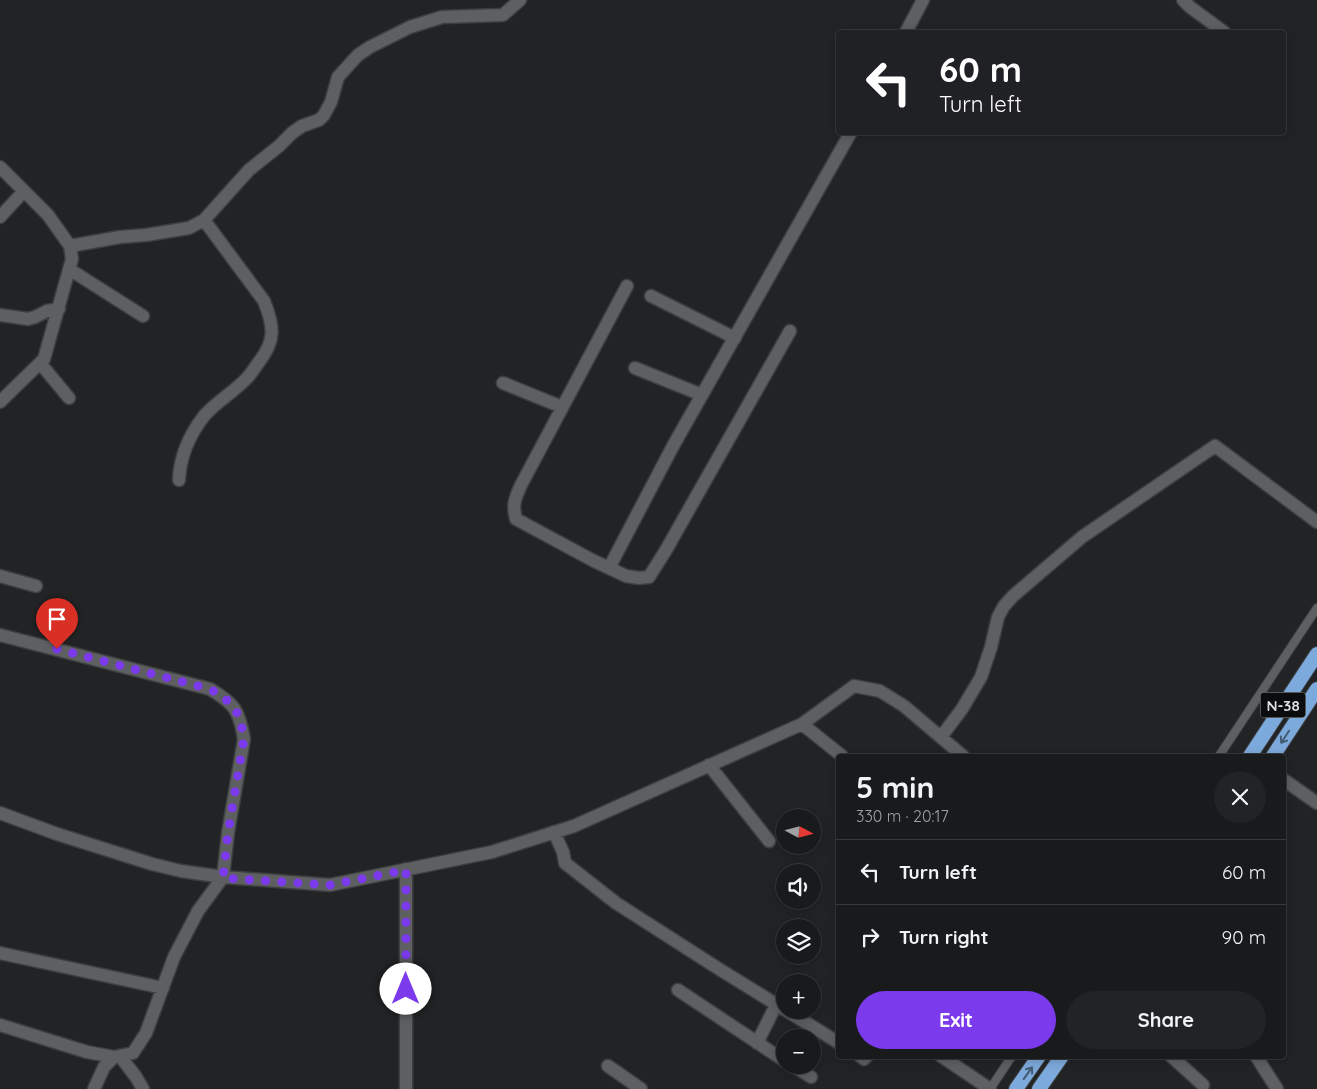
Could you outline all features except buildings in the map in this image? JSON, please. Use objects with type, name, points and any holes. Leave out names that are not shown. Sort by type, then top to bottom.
[{"type":"highway","name":"N-38","points":[[1251,754],[1317,654]]},
{"type":"highway","name":"N-38","points":[[1274,754],[1317,689]]},
{"type":"highway","points":[[1016,1089],[1037,1059]]},
{"type":"highway","points":[[1041,1088],[1060,1059]]},
{"type":"street","points":[[70,246],[189,228],[204,220],[249,170],[292,132],[319,120],[324,115],[331,102],[338,77],[358,55],[410,27],[442,18],[503,15],[520,0]]},
{"type":"street","points":[[907,30],[924,0]]},
{"type":"street","points":[[1183,0],[1221,30]]},
{"type":"street","points":[[609,568],[673,446],[849,135]]},
{"type":"street","points":[[0,167],[48,215],[70,246],[72,259],[44,359],[0,402]]},
{"type":"street","points":[[0,217],[24,191]]},
{"type":"street","points":[[179,480],[184,454],[196,429],[205,415],[247,378],[269,346],[272,333],[269,314],[264,301],[204,220]]},
{"type":"street","points":[[69,269],[143,316]]},
{"type":"street","points":[[627,286],[515,498],[514,508],[516,519],[626,576],[649,577],[790,331]]},
{"type":"street","points":[[650,296],[735,338]]},
{"type":"street","points":[[0,315],[28,319],[47,311],[59,309]]},
{"type":"street","points":[[40,363],[69,398]]},
{"type":"street","points":[[634,368],[702,395]]},
{"type":"street","points":[[503,383],[562,407]]},
{"type":"street","points":[[941,737],[962,709],[981,677],[998,618],[1004,606],[1013,596],[1082,537],[1214,446],[1317,522]]},
{"type":"street","points":[[0,576],[36,586]]},
{"type":"street","points":[[0,634],[210,689],[224,697],[236,709],[244,739],[228,833],[223,878],[198,912],[174,957],[146,1033],[133,1053],[117,1057],[87,1052],[0,1025]]},
{"type":"street","points":[[0,813],[57,834],[152,864],[181,871],[223,878],[330,885],[492,852],[574,826],[802,724],[854,686],[880,691],[904,706],[961,754]]},
{"type":"street","points":[[802,724],[840,754]]},
{"type":"street","points":[[709,765],[769,841]]},
{"type":"street","points":[[1286,781],[1317,803]]},
{"type":"street","points":[[554,832],[563,852],[565,863],[609,897],[680,945],[776,1005],[757,1042]]},
{"type":"street","points":[[406,870],[406,1089]]},
{"type":"street","points":[[0,953],[163,988]]},
{"type":"street","points":[[678,990],[776,1055]]},
{"type":"street","points":[[799,1019],[836,1042]]},
{"type":"street","points":[[94,1089],[104,1067],[117,1057]]},
{"type":"street","points":[[117,1057],[136,1077],[143,1089]]},
{"type":"street","points":[[945,1059],[990,1089]]},
{"type":"street","points":[[1174,1059],[1203,1085]]},
{"type":"street","points":[[1258,1059],[1278,1089]]},
{"type":"street","points":[[608,1066],[641,1089]]},
{"type":"street","points":[[806,1074],[810,1077]]},
{"type":"lane","points":[[1220,754],[1317,608]]},
{"type":"lane","points":[[990,1089],[1010,1059]]},
{"type":"route","points":[[57,649],[210,689],[224,697],[236,709],[244,739],[228,833],[223,878],[330,885],[406,870],[406,989]]}]
